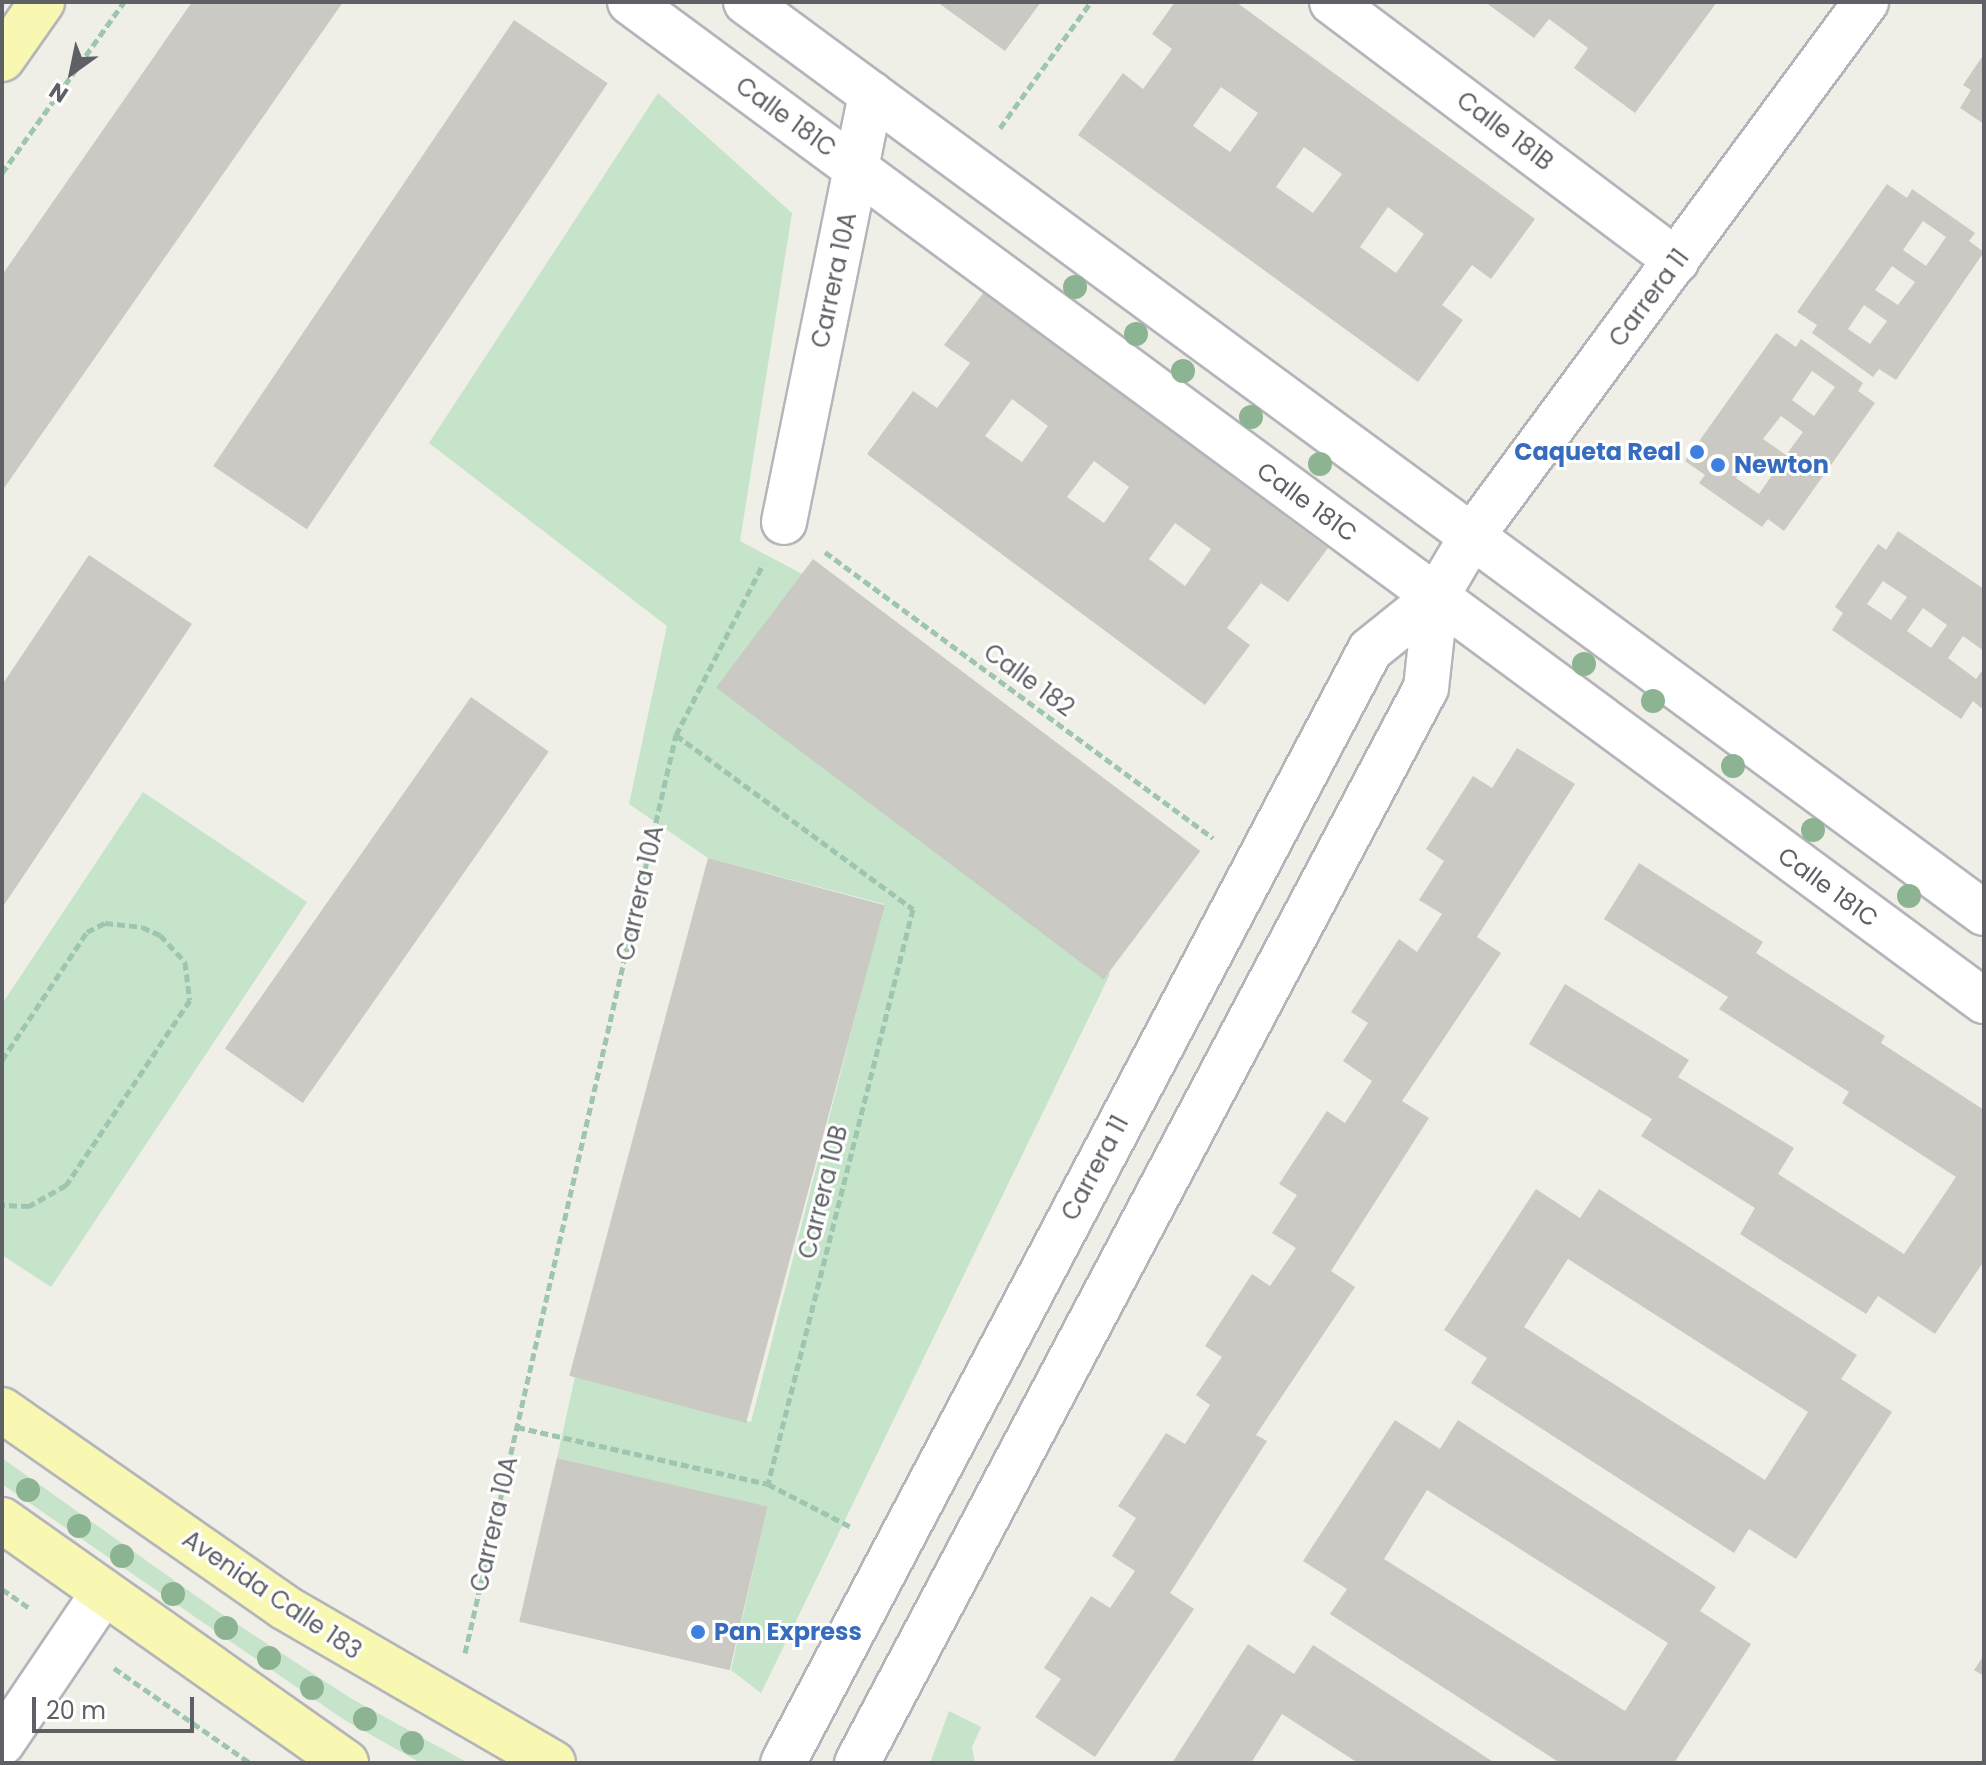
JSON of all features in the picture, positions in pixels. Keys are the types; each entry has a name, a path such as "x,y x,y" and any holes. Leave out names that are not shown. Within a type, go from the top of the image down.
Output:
{"main road":[{"path":"2,59 42,2"},
{"name":"Avenida Calle 183","path":"2,1410 284,1607 452,1709 553,1763"},
{"path":"2,1520 346,1763"}],"street":[{"name":"Calle 181C","path":"630,2 1984,1001"},
{"path":"746,2 1984,913"},
{"name":"Calle 181B","path":"1332,2 1677,261"},
{"name":"Carrera 11","path":"783,1763 1370,650 1436,597 1472,536 1866,2"},
{"name":"Carrera 10A","path":"784,522 871,94"},
{"name":"Carrera 11","path":"857,1763 1426,688 1436,597"},
{"path":"2,1743 104,1592"}],"path":[{"path":"2,173 124,2"},
{"path":"972,168 1091,2"},
{"name":"Carrera 10A","path":"452,1709 676,735 784,522"},
{"name":"Calle 182","path":"784,522 1253,868"},
{"name":"Carrera 10B","path":"676,735 913,909 768,1484"},
{"path":"2,1060 87,932 105,923 142,927 160,935 185,962 190,1000 66,1185 29,1206 2,1205"},
{"path":"517,1427 768,1484 894,1550"},
{"path":"2,1589 250,1763"}],"green space":[{"path":"658,93 792,213 740,541 808,577 769,714 1110,974 761,1693 731,1670 767,1507 557,1458 575,1377 751,1422 884,904 708,858 629,804 667,626 429,443"},
{"path":"143,792 307,902 51,1287 2,1255 2,1004"},
{"path":"2,1458 220,1613 352,1699 468,1763 421,1763 343,1719 2,1484"},
{"path":"949,1711 981,1727 972,1747 975,1763 930,1763"}],"building":[{"path":"192,2 343,2 2,491 2,275"},
{"path":"937,2 1041,2 1005,51"},
{"path":"1175,2 1236,2 1535,219 1491,279 1472,265 1442,305 1463,320 1418,382 1078,135 1123,73 1143,89 1172,49 1152,34","holes":["1221,87 1258,113 1230,152 1193,126","1304,147 1342,174 1313,213 1276,187","1388,207 1424,234 1396,273 1360,247"]},
{"path":"1485,2 1717,2 1635,113 1574,68 1588,48 1549,19 1534,38"},
{"path":"514,20 608,83 307,529 213,466"},
{"path":"1984,54 1984,124 1960,108 1971,90 1963,85"},
{"path":"1887,184 1907,198 1912,189 1975,233 1969,241 1984,252 1896,380 1879,369 1873,377 1812,333 1817,325 1797,312","holes":["1923,221 1946,237 1926,266 1903,250","1892,266 1915,282 1898,305 1875,290","1864,305 1887,321 1870,344 1848,329"]},
{"path":"984,292 1328,548 1288,602 1261,583 1227,628 1250,645 1205,705 867,454 913,391 937,408 970,363 944,345","holes":["1012,399 1048,426 1022,462 985,436","1094,461 1129,487 1104,523 1067,497","1175,523 1211,549 1185,586 1149,559"]},
{"path":"1776,333 1796,347 1801,339 1863,383 1858,391 1875,403 1784,531 1768,519 1762,527 1699,483 1705,475 1685,461","holes":["1812,371 1835,387 1814,416 1792,400","1781,416 1803,432 1786,455 1763,439","1753,455 1775,471 1759,494 1736,478"]},
{"path":"1898,531 1984,589 1984,651 1963,636 1948,658 1976,679 1984,668 1984,704 1981,708 1973,701 1961,719 1832,630 1843,613 1835,607 1878,544 1886,550","holes":["1883,581 1907,597 1891,620 1867,604","1923,608 1947,625 1931,648 1907,631"]},
{"path":"89,555 192,624 2,908 2,685"},
{"path":"813,559 1200,851 1103,979 716,688"},
{"path":"471,697 549,751 303,1103 225,1048"},
{"path":"1517,748 1575,784 1477,937 1501,953 1402,1101 1429,1118 1331,1271 1355,1287 1256,1435 1267,1441 1170,1593 1194,1609 1095,1757 1035,1717 1061,1679 1044,1668 1091,1596 1110,1608 1135,1571 1112,1556 1136,1518 1118,1506 1166,1433 1185,1444 1210,1405 1196,1395 1222,1357 1205,1346 1252,1274 1270,1286 1296,1248 1272,1233 1297,1195 1279,1184 1327,1111 1345,1123 1372,1081 1343,1061 1368,1023 1351,1012 1399,939 1417,952 1442,914 1419,900 1444,861 1426,849 1473,776 1492,788"},
{"path":"708,858 885,905 746,1423 569,1376"},
{"path":"1639,863 1763,942 1756,953 1885,1036 1881,1043 1984,1110 1984,1261 1935,1334 1878,1296 1866,1314 1740,1234 1755,1208 1641,1136 1652,1119 1529,1044 1565,984 1689,1060 1678,1077 1794,1148 1778,1174 1904,1254 1956,1177 1842,1103 1849,1092 1719,1009 1728,997 1604,919"},
{"path":"1536,1189 1580,1218 1599,1189 1857,1355 1841,1379 1892,1412 1796,1559 1749,1529 1734,1553 1471,1383 1487,1358 1444,1330","holes":["1568,1259 1808,1412 1765,1480 1524,1327"]},
{"path":"1395,1420 1440,1449 1458,1420 1716,1587 1700,1611 1751,1644 1674,1763 1560,1763 1330,1614 1347,1589 1303,1561","holes":["1427,1490 1668,1643 1625,1711 1384,1559"]},
{"path":"557,1458 767,1507 730,1670 519,1622"},
{"path":"1248,1644 1294,1674 1313,1645 1495,1763 1358,1763 1282,1714 1251,1763 1172,1763"},
{"path":"1984,1655 1984,1676 1974,1670"}],"place":[{"name":"Caqueta Real","path":"1697,452"},
{"name":"Newton","path":"1718,465"},
{"name":"Pan Express","path":"698,1632"}]}
